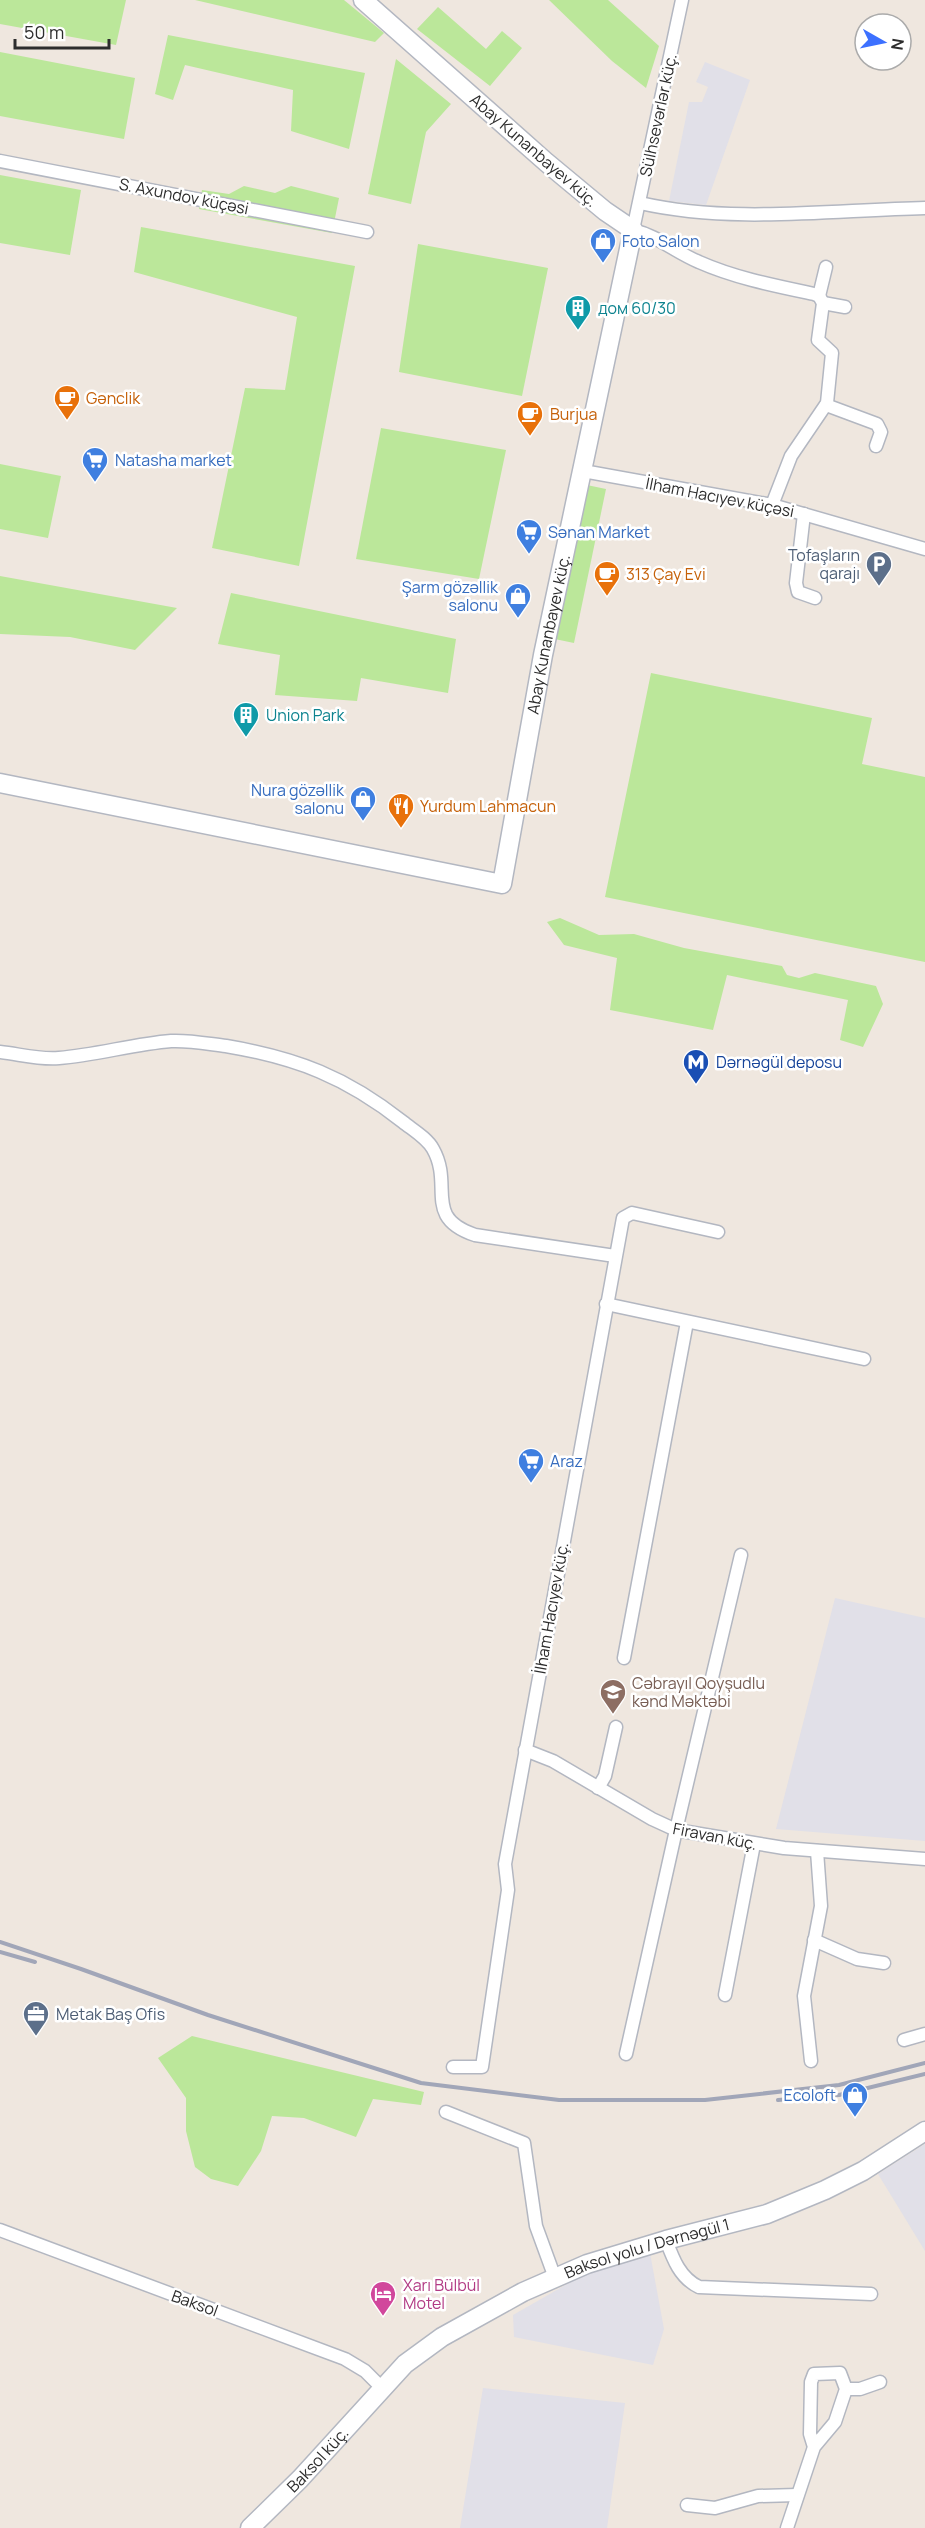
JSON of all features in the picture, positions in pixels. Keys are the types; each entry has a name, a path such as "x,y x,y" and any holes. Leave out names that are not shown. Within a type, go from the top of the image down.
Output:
{"street":[{"name":"Abay Kunanbayev küç.","path":"0,783 502,884 543,655 633,230 605,211 554,169 363,0"},
{"name":"Sülhsevərlər küç.","path":"633,230 682,0"},
{"name":"S. Axundov küçəsi","path":"0,161 367,232"},
{"path":"640,203 679,211 730,213 925,207"},
{"path":"633,230 653,235 698,262 845,307"},
{"path":"772,505 791,456 826,405 832,354 818,340 826,267"},
{"path":"826,405 877,424 881,432 876,446"},
{"name":"İlham Hacıyev küçəsi","path":"583,471 772,505 925,549"},
{"path":"804,514 796,583 798,592 815,598"},
{"path":"0,1052 56,1059 173,1041 269,1053 306,1064 373,1099 432,1148 439,1163 442,1180 441,1198 445,1214 455,1228 475,1234 615,1256"},
{"name":"İlham Hacıyev küç.","path":"453,2067 483,2067 508,1890 505,1864 623,1218 632,1213 718,1232"},
{"path":"606,1304 864,1359"},
{"path":"624,1658 687,1322"},
{"path":"626,2054 741,1555"},
{"path":"598,1788 605,1776 616,1727"},
{"name":"Firavan küç.","path":"525,1750 553,1761 676,1830 754,1844 925,1860"},
{"path":"724,1995 754,1844"},
{"path":"811,2061 804,1996 821,1894 818,1882 817,1851"},
{"path":"814,1940 857,1959 884,1963"},
{"path":"904,2040 925,2034"},
{"path":"446,2112 524,2143 536,2226 555,2278"},
{"name":"Baksol yolu / Dərnəgül 1","path":"382,2388 429,2344 514,2297 555,2278 613,2256 767,2214 863,2171 925,2131"},
{"name":"Baksol","path":"0,2230 345,2359 365,2371 382,2388"},
{"path":"666,2240 675,2264 689,2282 699,2287 871,2294"},
{"path":"791,2527 797,2495 814,2447 835,2422 846,2389 840,2373 834,2371 814,2374 811,2382 810,2434 814,2447"},
{"path":"846,2389 860,2389 880,2382"},
{"name":"Baksol küç.","path":"250,2528 300,2479 382,2388"},
{"path":"687,2505 715,2508 758,2496 797,2495"}],"shaded area":[{"path":"705,62 750,80 706,205 669,201 689,102 702,102 708,87 696,82"},
{"path":"835,1598 925,1618 925,1841 776,1829"},
{"path":"925,2144 925,2251 878,2174"},
{"path":"650,2253 664,2329 653,2365 514,2337 513,2315 583,2275"},
{"path":"483,2388 625,2403 607,2528 460,2528"}],"green space":[{"path":"0,0 126,0 116,45 0,24"},
{"path":"195,0 344,0 384,33 375,42"},
{"path":"549,0 608,0 659,46 646,88 612,61"},
{"path":"438,7 486,49 502,31 522,48 490,86 417,29"},
{"path":"168,35 365,73 349,149 291,131 293,90 185,65 173,100 155,94"},
{"path":"0,52 135,78 124,139 0,116"},
{"path":"396,59 451,104 426,132 411,204 368,194"},
{"path":"0,175 81,190 70,255 0,243"},
{"path":"244,186 275,193 291,186 339,198 332,233 199,209 202,190 229,194"},
{"path":"141,227 355,266 299,566 212,548 245,388 285,390 297,317 134,272"},
{"path":"418,244 548,268 522,396 399,372"},
{"path":"381,428 506,450 479,579 356,559"},
{"path":"0,464 61,476 48,538 0,529"},
{"path":"582,484 606,489 574,643 550,638"},
{"path":"0,576 177,608 135,650 70,637 0,634"},
{"path":"231,593 456,639 448,693 361,678 357,701 275,695 280,655 218,644"},
{"path":"651,673 872,718 862,764 925,777 925,962 605,897"},
{"path":"560,918 599,935 634,934 684,948 782,966 787,975 799,978 815,973 876,986 883,1004 863,1047 840,1040 848,1000 727,975 713,1030 610,1010 617,958 564,945 547,922"},
{"path":"192,2036 424,2092 421,2105 373,2099 356,2137 304,2118 272,2116 261,2151 238,2186 211,2179 195,2167 186,2131 186,2098 158,2058"}],"railway":[{"path":"0,1942 208,2015 421,2083 559,2100 705,2100 839,2085 925,2063"},
{"path":"0,1952 35,1962"},
{"path":"778,2100 839,2095 925,2074"}],"place":[{"name":"Foto Salon","path":"603,264"},
{"name":"дом 60/30","path":"578,331"},
{"name":"Gənclik","path":"67,421"},
{"name":"Burjua","path":"530,437"},
{"name":"Natasha market","path":"95,483"},
{"name":"Sənan Market","path":"529,555"},
{"name":"Tofaşların qarajı","path":"879,587"},
{"name":"313 Çay Evi","path":"607,597"},
{"name":"Şarm gözəllik salonu","path":"518,619"},
{"name":"Union Park","path":"246,738"},
{"name":"Nura gözəllik salonu","path":"363,822"},
{"name":"Yurdum Lahmacun","path":"401,829"},
{"name":"Dərnəgül deposu","path":"696,1085"},
{"name":"Araz","path":"531,1484"},
{"name":"Cəbrayıl Qoyşudlu kənd Məktəbi","path":"613,1715"},
{"name":"Metak Baş Ofis","path":"36,2037"},
{"name":"Ecoloft","path":"855,2118"},
{"name":"Xarı Bülbül Motel","path":"383,2317"}]}
